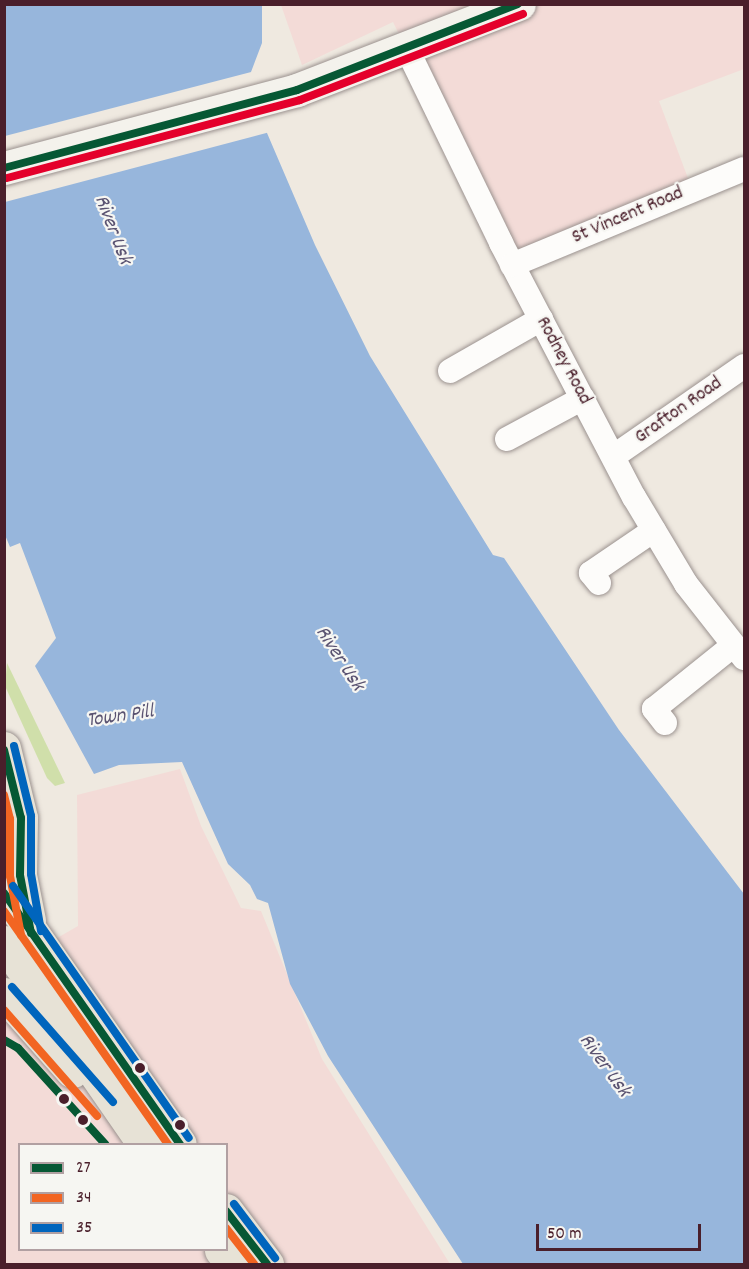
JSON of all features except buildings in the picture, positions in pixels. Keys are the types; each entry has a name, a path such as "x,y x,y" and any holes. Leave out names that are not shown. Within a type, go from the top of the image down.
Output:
{"main road":[{"path":"4,168 297,90 519,4"},
{"path":"4,748 21,818 18,938"},
{"path":"4,891 18,938 143,1143"},
{"path":"18,938 45,946 179,1143"},
{"path":"4,994 136,1143"},
{"path":"228,1213 267,1264"},
{"path":"221,1251 232,1264"}],"street":[{"name":"Rodney Road","path":"407,49 512,266 654,530 687,584 739,652"},
{"name":"St Vincent Road","path":"512,266 744,169"},
{"path":"450,370 541,319"},
{"name":"Grafton Road","path":"614,456 744,366"},
{"path":"507,439 583,398"},
{"path":"599,583 591,573 654,530"},
{"path":"665,723 654,709 739,652"}],"shaded area":[{"path":"281,5 744,5 744,69 659,101 692,189 512,265 393,22 302,65"},
{"path":"180,769 201,826 241,908 261,911 322,1059 450,1264 5,1264 5,968 78,926 77,795"}],"green space":[{"path":"7,663 65,783 55,786 47,778 5,686"}],"water":[{"path":"4,5 262,5 262,43 251,72 267,133 315,245 370,356 493,555 504,558 619,730 744,894 744,1264 463,1264 328,1056 290,984 268,903 257,899 250,885 228,864 182,762 119,765 94,774 35,666 56,638 20,543 10,547 5,535"}],"pier":[{"path":"255,71 270,132 5,202 5,136"}],"transit line":[{"name":"27","path":"4,168 297,90 518,4"},
{"path":"7,178 300,100 523,14"},
{"name":"35","path":"14,746 31,816 31,874 41,931"},
{"name":"27","path":"4,750 21,818 20,875 31,933"},
{"name":"34","path":"4,795 10,819 10,876 21,935"},
{"name":"35","path":"13,886 189,1138"},
{"name":"27","path":"4,893 179,1143"},
{"name":"34","path":"4,911 167,1143"},
{"name":"35","path":"12,987 113,1102"},
{"name":"34","path":"4,1010 97,1116"},
{"name":"27","path":"4,1040 18,1048 104,1143"},
{"name":"35","path":"234,1204 275,1258"},
{"name":"27","path":"228,1214 267,1264"},
{"name":"34","path":"228,1231 254,1264"}],"water label":[{"name":"River Usk","path":"112,230"},
{"name":"River Usk","path":"339,659"},
{"name":"Town Pill","path":"120,717"},
{"name":"River Usk","path":"604,1066"}]}
